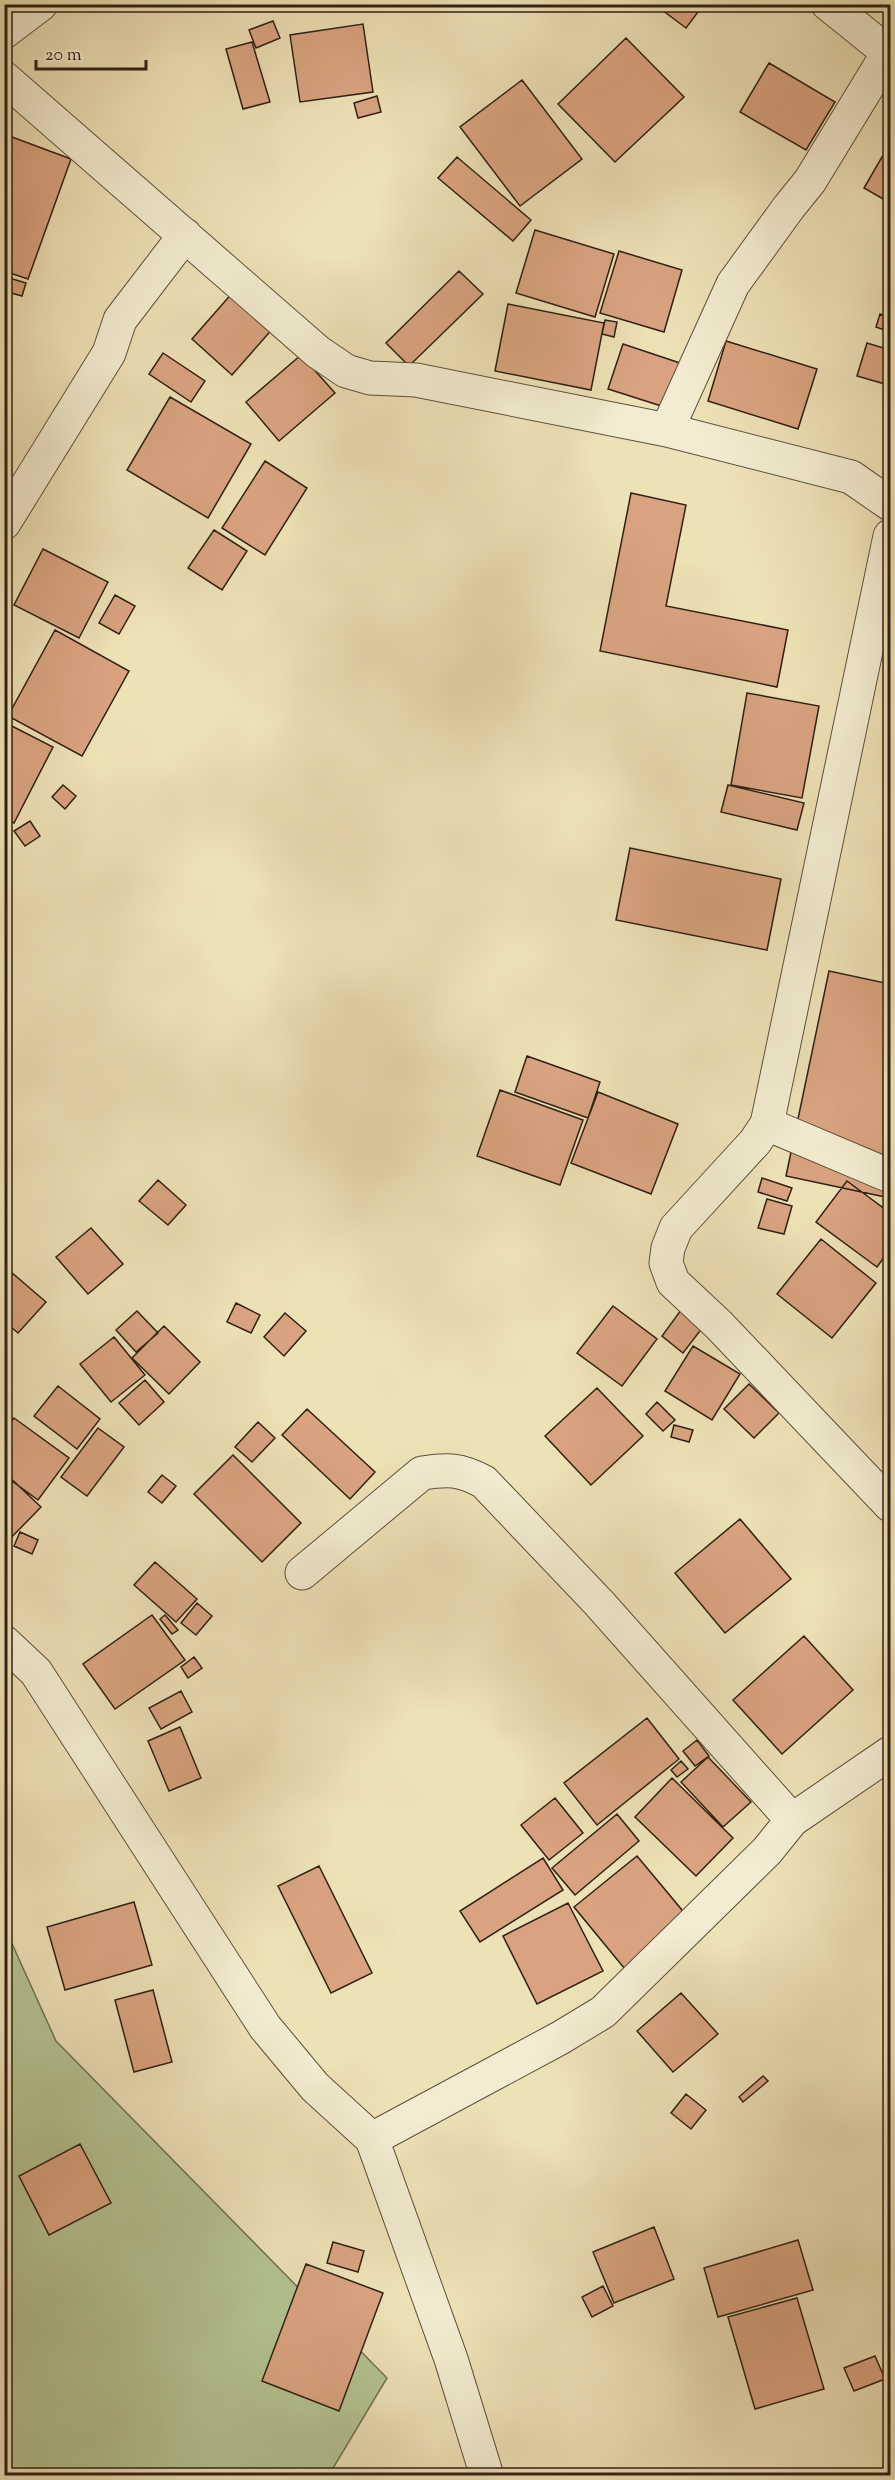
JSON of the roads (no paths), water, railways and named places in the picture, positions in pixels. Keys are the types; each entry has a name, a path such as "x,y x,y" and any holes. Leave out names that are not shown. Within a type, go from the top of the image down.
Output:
{"street":[{"path":"4,32 41,4"},
{"path":"667,430 733,284 810,181 889,53 828,4"},
{"path":"4,78 318,352 346,370 370,378 416,380 667,430 851,477 891,504"},
{"path":"4,523 109,354 120,320 185,236"},
{"path":"891,536 767,1124 756,1142 676,1228 668,1248 666,1263 673,1282 719,1325 891,1505"},
{"path":"767,1124 891,1176"},
{"path":"302,1573 422,1473 444,1469 464,1472 484,1482 599,1603 792,1820"},
{"path":"4,1642 36,1672 265,2027 315,2087 372,2139 451,2359 487,2475"},
{"path":"372,2139 560,2038 603,2012 766,1851 792,1820 888,1760"}]}
